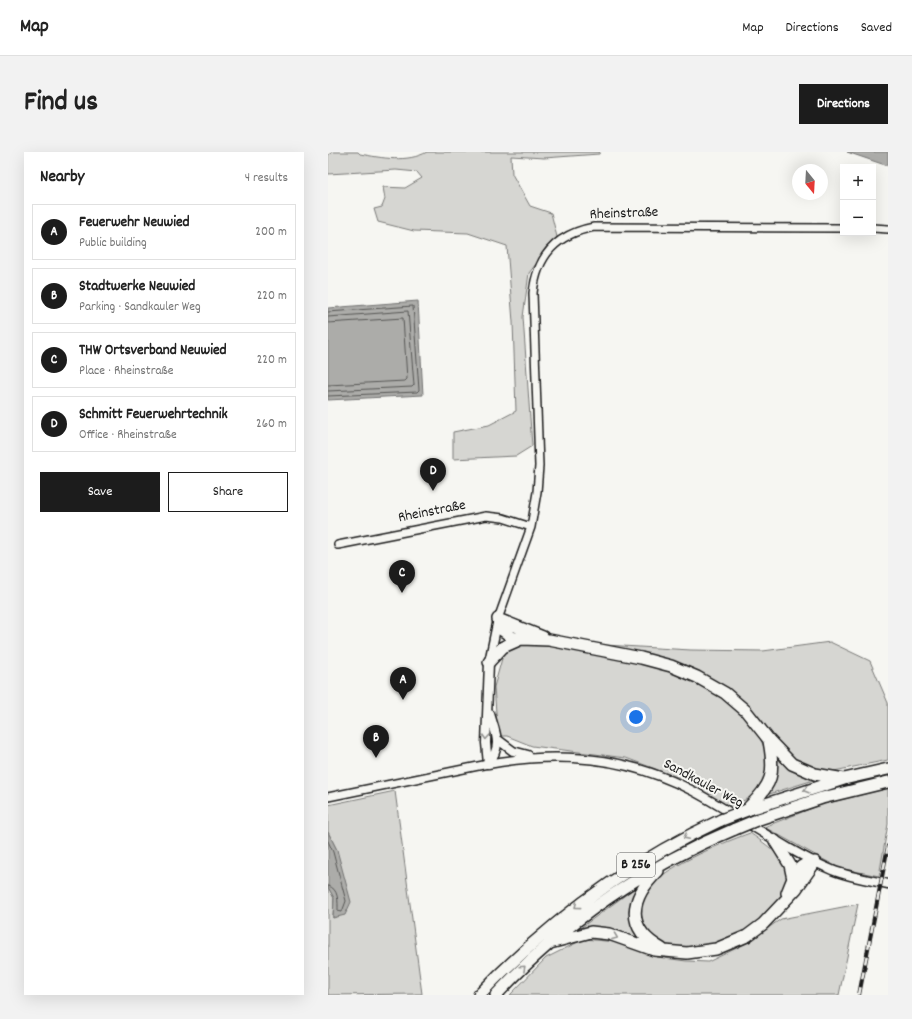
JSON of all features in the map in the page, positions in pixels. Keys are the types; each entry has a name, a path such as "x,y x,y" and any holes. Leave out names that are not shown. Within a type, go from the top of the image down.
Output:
{"highway":[{"path":"498,620 505,633 521,639 549,640 659,662 697,676 725,693 741,706 786,759 799,768 815,774 844,779"},
{"path":"498,620 549,640"},
{"path":"489,662 503,647 521,639"},
{"path":"747,810 764,792 771,777 773,761 769,740"},
{"name":"B 256","path":"479,995 509,963 556,921 594,893 666,848 721,820 747,810 844,779 888,769"},
{"name":"B 256","path":"496,995 550,943 619,890 669,860 759,819 804,803 888,782"},
{"path":"775,841 790,865 793,879"},
{"path":"666,951 646,937 637,923 635,909 639,893 643,886 669,860"},
{"path":"785,900 798,869 804,864 815,862"},
{"path":"550,943 585,933 599,932 609,934 645,948 696,953 716,949 737,941 763,924 796,889 815,862"}],"street":[{"name":"Rheinstraße","path":"488,764 486,743 489,662 498,620 531,527 537,492 539,466 533,293 538,269 550,249 569,234 594,227 840,228"},
{"path":"876,228 888,228"},
{"name":"Rheinstraße","path":"338,545 486,516 503,518 531,527"},
{"name":"Rheinstraße","path":"488,710 497,739"},
{"path":"488,764 495,755 497,739 513,751 536,757"},
{"name":"Sandkauler Weg","path":"328,796 488,764 536,757 564,756 592,759 633,766 654,773 693,791 775,841 815,862 842,873 888,884"}],"shaded area":[{"path":"333,152 358,152 360,154 377,157 403,159 411,158 427,152 600,152 599,154 544,158 511,156 512,174 530,206 551,213 557,237 529,273 523,317 532,446 516,456 453,459 453,432 489,425 516,411 513,322 507,246 468,233 414,231 378,222 374,209 382,207 385,199 383,187 405,188 422,178 417,172 396,170 328,174 328,155"},
{"path":"830,642 870,661 888,703 888,760 834,771 810,769 788,756 735,696 714,680 693,670 605,645 691,650 763,651"},
{"path":"515,644 548,644 593,652 672,671 704,685 728,701 748,721 757,733 763,745 768,763 767,774 763,785 756,794 729,806 677,777 626,758 532,746 507,736 501,736 497,725 494,687 503,655"},
{"path":"774,753 820,778 766,795"},
{"path":"888,788 888,824 879,876 839,868 764,827 820,805"},
{"path":"395,791 422,994 328,995 328,887 334,898 333,918 337,850 328,832 328,805"},
{"path":"750,833 777,854 787,870 788,880 786,890 767,913 749,928 732,937 718,943 703,946 687,948 673,946 659,942 649,933 642,920 640,907 643,894 651,885 662,875 676,866 708,850"},
{"path":"639,885 633,900 650,945 575,932"},
{"path":"858,904 839,995 510,995 546,958 584,939 616,942 657,957 708,962 745,944 781,919"}],"water":[{"path":"847,152 888,152 888,166"},
{"path":"418,301 423,395 328,400 328,308"},
{"path":"328,832 337,850 351,902 345,915 333,918 334,898 328,887"}],"railway":[{"path":"859,995 888,846"}],"place":[{"name":"Schmitt Feuerwehrtechnik","path":"433,491"},
{"name":"THW Ortsverband Neuwied","path":"402,593"},
{"name":"Feuerwehr Neuwied","path":"403,700"},
{"name":"Stadtwerke Neuwied","path":"376,758"}]}
